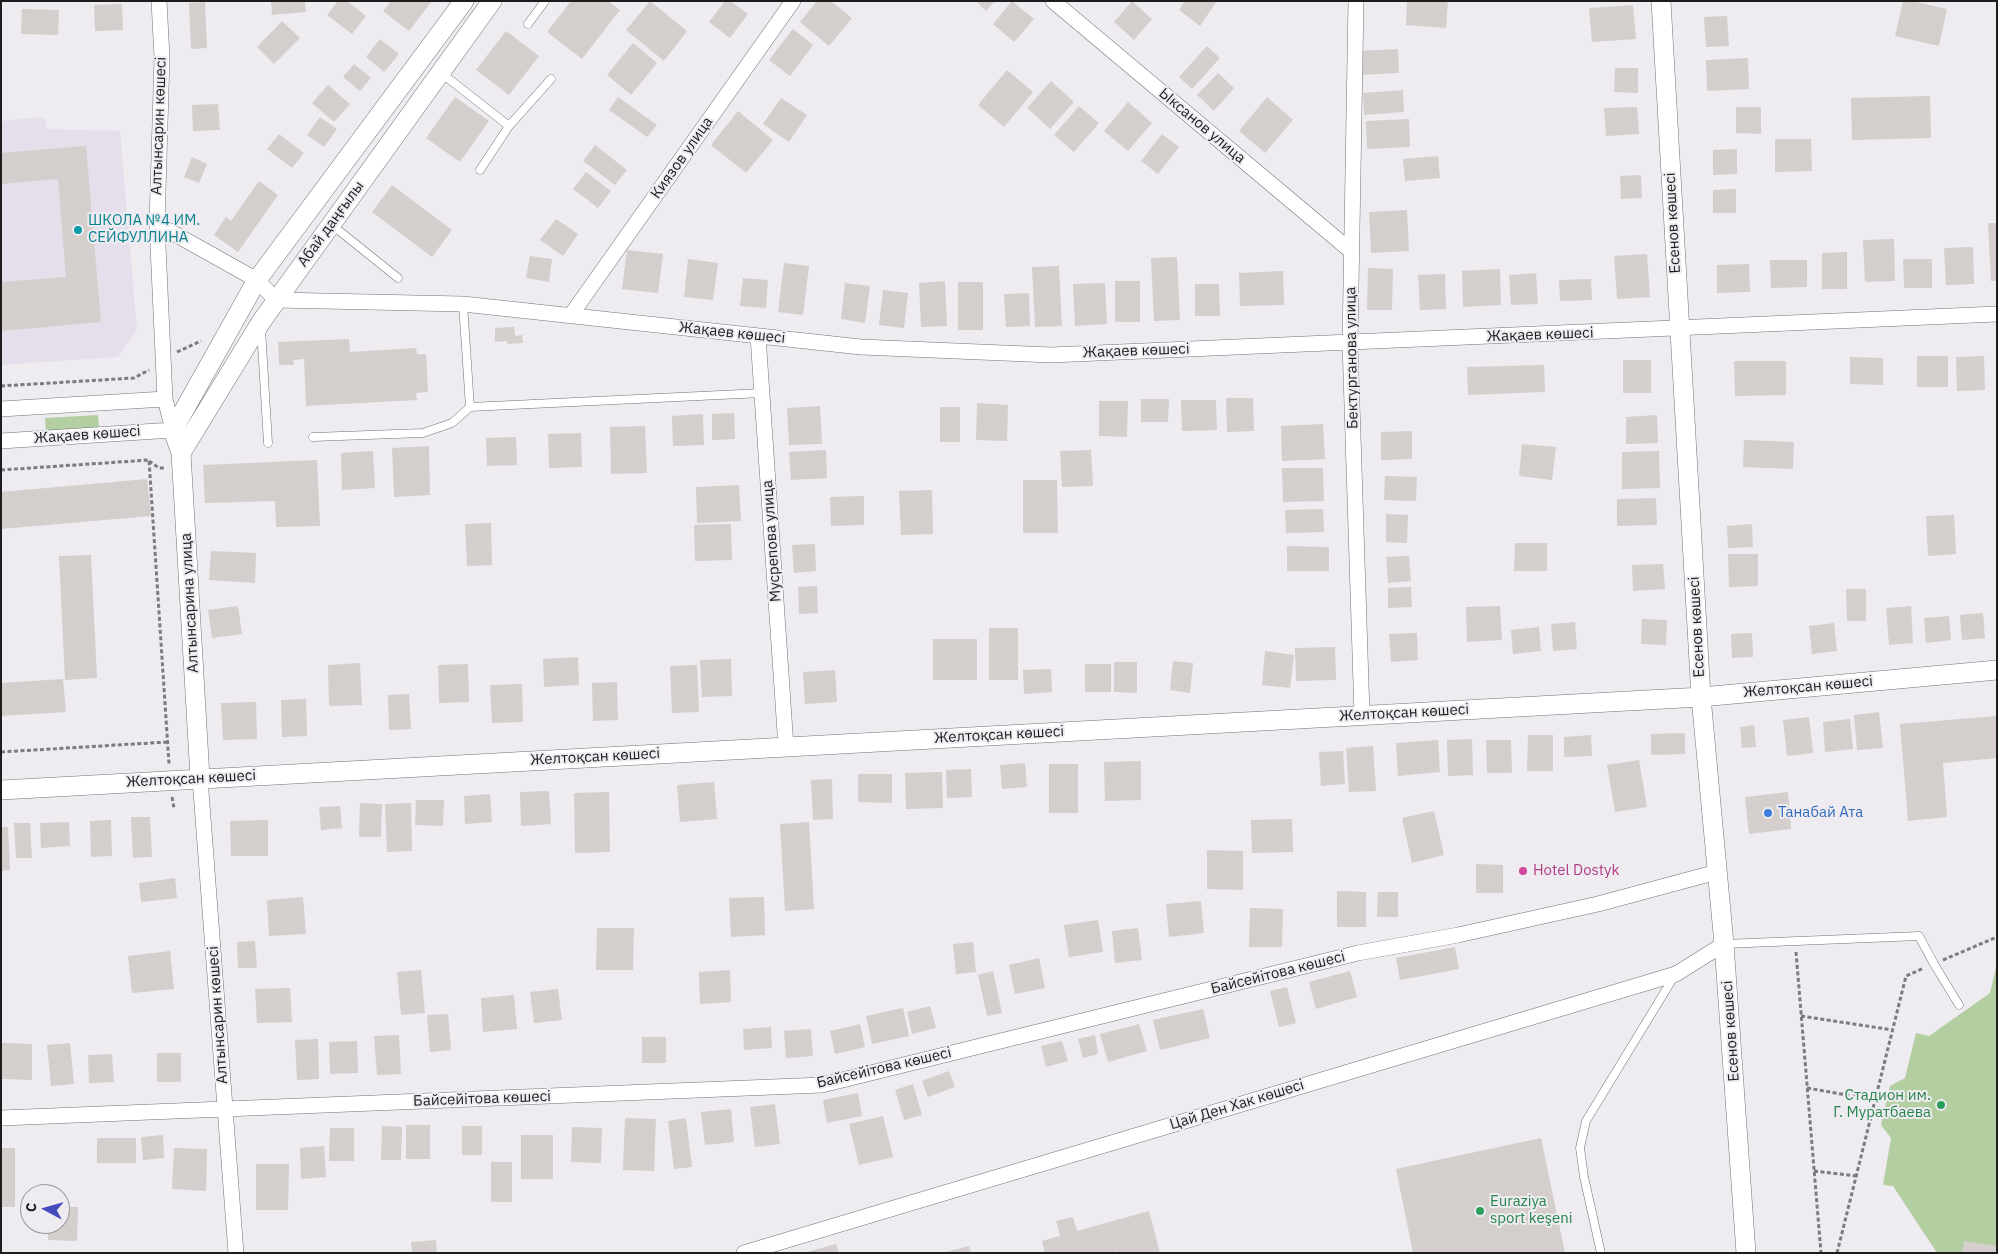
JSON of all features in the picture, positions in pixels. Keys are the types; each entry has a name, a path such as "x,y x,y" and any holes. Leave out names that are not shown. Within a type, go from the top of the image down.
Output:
{"street":[{"name":"Алтынсарин көшесі","path":"159,1 162,57 157,224 165,399 173,430"},
{"name":"Абай даңғылы","path":"173,430 257,280 464,1"},
{"name":"Абай даңғылы","path":"182,453 276,300 492,1"},
{"name":"Киязов улица","path":"571,315 793,1"},
{"name":"Ыксанов улица","path":"1053,1 1351,251"},
{"name":"Бектурганова улица","path":"1356,1 1350,343 1362,715"},
{"name":"Есенов көшесі","path":"1661,1 1701,697 1724,944 1746,1253"},
{"path":"157,224 257,280 276,300"},
{"name":"Жақаев көшесі","path":"276,300 463,304 861,347 1051,355 1997,314"},
{"name":"Мусрепова улица","path":"758,336 786,746"},
{"name":"Жақаев көшесі","path":"1,409 165,399"},
{"name":"Жақаев көшесі","path":"1,441 173,430"},
{"name":"Алтынсарина улица","path":"173,430 182,453 200,778"},
{"name":"Желтоқсан көшесі","path":"1,790 1701,697 1997,670"},
{"name":"Алтынсарин көшесі","path":"200,778 236,1253"},
{"name":"Байсейітова көшесі","path":"1,1118 822,1085 1358,954 1458,935 1598,904 1717,872"},
{"name":"Цай Ден Хак көшесі","path":"744,1253 1676,974 1724,944"}],"lane":[{"path":"528,24 545,1"},
{"path":"440,72 509,126"},
{"path":"480,170 509,126 552,79"},
{"path":"330,224 398,278"},
{"path":"463,304 470,407"},
{"path":"261,322 268,444"},
{"path":"313,437 423,433 452,423 470,407 762,393"},
{"path":"1724,944 1920,936 1934,964 1959,1005"},
{"path":"1601,1253 1584,1177 1580,1148 1586,1121 1676,974"}],"path":[{"path":"1,386 134,378 176,353 205,340 224,339"},
{"path":"1,470 149,460 167,742 174,808"},
{"path":"1,752 167,742"},
{"path":"1836,1253 1906,976 1997,937"},
{"path":"1795,941 1821,1253"},
{"path":"1801,1016 1893,1030"},
{"path":"1807,1088 1875,1100"},
{"path":"1814,1171 1856,1176"}],"shaded area":[{"path":"44,117 47,129 120,131 137,330 118,357 1,365 1,121"}],"green space":[{"path":"98,415 99,428 46,431 45,418"},
{"name":"Стадион им. Г. Муратбаева","path":"1997,963 1997,1253 1937,1253 1893,1186 1883,1185 1891,1138 1881,1125 1890,1086 1905,1078 1916,1033 1929,1036 1990,993"}],"building":[{"path":"271,1 305,1 306,12 272,15"},
{"path":"338,1 347,1 366,16 352,34 327,15"},
{"path":"391,1 432,1 409,31 383,11"},
{"path":"571,1 608,1 620,10 582,59 547,32"},
{"path":"650,1 687,31 664,61 626,30"},
{"path":"725,1 730,1 748,14 730,38 709,22"},
{"path":"817,1 831,1 852,18 829,46 800,22"},
{"path":"976,1 995,1 986,11"},
{"path":"1012,1 1034,19 1014,42 993,24"},
{"path":"1132,1 1152,19 1134,40 1114,22"},
{"path":"1185,1 1217,1 1200,26 1179,10"},
{"path":"1407,1 1448,1 1446,28 1406,25"},
{"path":"1903,1 1912,1 1947,9 1939,46 1895,36"},
{"path":"205,2 207,48 191,49 189,3"},
{"path":"122,4 123,30 95,31 94,5"},
{"path":"1633,5 1636,39 1592,42 1589,8"},
{"path":"22,9 59,10 58,35 21,34"},
{"path":"1727,16 1729,46 1706,47 1704,17"},
{"path":"282,21 300,38 274,64 257,47"},
{"path":"793,29 813,45 790,76 769,60"},
{"path":"506,31 539,56 509,95 476,70"},
{"path":"380,39 399,54 384,72 366,57"},
{"path":"633,43 657,63 631,95 607,75"},
{"path":"1207,46 1220,58 1192,89 1179,77"},
{"path":"1398,49 1399,73 1360,75 1359,51"},
{"path":"1748,58 1749,89 1707,91 1706,60"},
{"path":"354,64 371,78 360,91 343,77"},
{"path":"1615,68 1638,68 1638,93 1614,92"},
{"path":"1007,70 1033,92 1004,127 978,105"},
{"path":"1218,73 1234,88 1214,111 1197,95"},
{"path":"1051,81 1074,102 1050,129 1027,108"},
{"path":"328,85 350,104 334,122 312,103"},
{"path":"1403,90 1404,112 1364,115 1363,93"},
{"path":"1930,96 1931,138 1852,140 1851,98"},
{"path":"455,97 489,121 460,162 426,138"},
{"path":"618,97 657,125 647,137 609,110"},
{"path":"1267,97 1293,120 1265,153 1239,131"},
{"path":"781,98 807,115 789,142 763,124"},
{"path":"1128,102 1152,123 1128,151 1104,131"},
{"path":"218,104 220,130 193,131 192,105"},
{"path":"1079,106 1099,123 1074,152 1054,135"},
{"path":"1637,107 1639,134 1606,136 1604,108"},
{"path":"1736,107 1761,107 1761,134 1736,133"},
{"path":"738,111 773,140 746,173 711,145"},
{"path":"320,117 337,129 324,147 307,135"},
{"path":"1409,119 1410,147 1367,149 1366,121"},
{"path":"279,134 304,153 292,168 267,149"},
{"path":"1162,134 1179,147 1158,174 1141,161"},
{"path":"1775,139 1811,139 1812,171 1775,172"},
{"path":"595,145 627,170 615,185 583,161"},
{"name":"ШКОЛА №4 ИМ. СЕЙФУЛЛИНА","path":"86,146 101,322 1,331 1,282 66,277 58,179 1,184 1,153"},
{"path":"1737,149 1737,174 1713,175 1713,150"},
{"path":"1438,156 1440,178 1405,181 1403,159"},
{"path":"192,157 207,164 199,183 184,177"},
{"path":"586,172 611,191 598,208 573,189"},
{"path":"1641,175 1642,198 1621,199 1620,176"},
{"path":"259,181 278,195 238,252 214,235 226,217 231,221"},
{"path":"392,185 452,230 432,257 372,212"},
{"path":"1736,189 1736,213 1713,213 1713,190"},
{"path":"1407,210 1409,251 1371,253 1369,212"},
{"path":"556,219 578,234 563,256 540,240"},
{"path":"1988,223 1997,223 1997,281 1991,281"},
{"path":"1894,239 1895,281 1865,282 1863,240"},
{"path":"1973,247 1974,284 1946,285 1944,248"},
{"path":"627,250 663,254 658,293 622,289"},
{"path":"1847,252 1847,289 1822,289 1822,253"},
{"path":"1647,254 1650,297 1617,299 1614,256"},
{"path":"530,256 552,259 549,282 526,278"},
{"path":"1177,257 1180,320 1154,321 1151,258"},
{"path":"688,259 718,263 713,300 684,297"},
{"path":"1903,259 1932,259 1932,288 1904,288"},
{"path":"1770,260 1807,260 1807,287 1771,288"},
{"path":"784,263 809,266 803,315 778,312"},
{"path":"1749,264 1750,292 1717,293 1717,265"},
{"path":"1059,266 1062,326 1035,327 1032,267"},
{"path":"1368,268 1393,269 1392,310 1367,310"},
{"path":"1500,269 1501,305 1463,307 1462,271"},
{"path":"1283,271 1284,305 1240,306 1239,273"},
{"path":"1536,273 1538,304 1511,305 1509,275"},
{"path":"1445,274 1446,309 1420,310 1418,275"},
{"path":"743,278 768,280 766,308 740,306"},
{"path":"1591,279 1592,300 1560,301 1559,280"},
{"path":"945,281 947,326 921,327 919,283"},
{"path":"1115,281 1140,281 1140,322 1115,322"},
{"path":"958,282 983,282 983,330 958,330"},
{"path":"845,283 870,286 865,323 841,319"},
{"path":"1105,283 1107,324 1075,326 1073,284"},
{"path":"1195,284 1219,284 1220,316 1195,316"},
{"path":"883,290 908,293 904,328 879,325"},
{"path":"1029,293 1030,326 1006,327 1004,294"},
{"path":"514,327 515,336 522,335 523,343 507,344 507,341 495,342 495,328"},
{"path":"349,339 350,352 416,348 417,354 426,354 428,392 416,393 417,400 306,406 304,359 293,360 294,365 279,365 278,342"},
{"path":"1917,356 1948,356 1948,387 1917,387"},
{"path":"1984,356 1985,390 1957,391 1956,357"},
{"path":"1850,357 1883,358 1883,385 1850,384"},
{"path":"1623,360 1651,360 1651,393 1623,393"},
{"path":"1734,361 1786,361 1786,395 1735,396"},
{"path":"1544,365 1545,392 1468,395 1467,367"},
{"path":"1226,398 1253,398 1254,431 1227,432"},
{"path":"1141,399 1169,399 1168,422 1141,422"},
{"path":"1181,400 1216,400 1217,430 1182,431"},
{"path":"1099,401 1128,401 1127,437 1099,436"},
{"path":"977,403 1008,405 1007,441 976,440"},
{"path":"820,406 822,444 789,445 787,408"},
{"path":"940,407 960,407 960,442 940,442"},
{"path":"734,413 735,439 712,440 712,414"},
{"path":"703,414 704,445 673,446 672,416"},
{"path":"1657,415 1658,443 1626,444 1626,417"},
{"path":"1323,424 1325,459 1282,461 1281,426"},
{"path":"645,426 647,473 611,474 610,427"},
{"path":"1412,431 1412,459 1381,460 1381,432"},
{"path":"581,433 582,467 549,468 548,434"},
{"path":"516,437 517,465 487,466 486,438"},
{"path":"1744,440 1794,442 1793,469 1743,467"},
{"path":"1522,444 1556,447 1552,480 1519,476"},
{"path":"429,446 430,495 394,497 392,448"},
{"path":"826,450 827,478 791,480 789,452"},
{"path":"1091,450 1093,486 1062,487 1060,451"},
{"path":"373,451 375,488 342,490 341,453"},
{"path":"1659,451 1660,488 1622,489 1622,452"},
{"path":"317,460 320,526 276,527 275,501 205,503 203,465"},
{"path":"1282,468 1323,468 1324,501 1283,502"},
{"path":"1385,476 1417,477 1416,501 1384,500"},
{"path":"147,479 151,516 1,529 1,492"},
{"path":"1023,480 1057,480 1058,533 1023,533"},
{"path":"739,485 741,521 697,523 696,487"},
{"path":"932,490 933,534 901,535 899,491"},
{"path":"864,496 864,525 831,526 830,497"},
{"path":"1656,498 1657,525 1617,526 1617,499"},
{"path":"1323,509 1324,532 1286,533 1285,510"},
{"path":"1386,514 1408,515 1407,543 1386,542"},
{"path":"1954,515 1956,554 1928,556 1926,516"},
{"path":"491,523 492,565 467,566 465,524"},
{"path":"731,524 732,560 695,561 694,525"},
{"path":"1752,524 1753,547 1728,548 1727,526"},
{"path":"1515,543 1547,543 1547,571 1514,571"},
{"path":"815,544 816,571 794,573 792,545"},
{"path":"1287,546 1329,547 1329,571 1287,571"},
{"path":"211,551 256,553 255,583 209,580"},
{"path":"1728,554 1758,554 1758,586 1729,587"},
{"path":"91,555 97,678 65,680 59,556"},
{"path":"1409,556 1411,581 1388,583 1386,557"},
{"path":"1663,564 1665,589 1633,591 1632,565"},
{"path":"817,586 818,613 799,614 798,587"},
{"path":"1411,587 1412,607 1388,608 1388,588"},
{"path":"1846,589 1866,589 1866,621 1847,621"},
{"path":"238,606 242,634 212,638 208,610"},
{"path":"1500,606 1502,640 1467,642 1466,607"},
{"path":"1911,606 1913,643 1889,645 1886,608"},
{"path":"1983,613 1985,638 1962,640 1960,615"},
{"path":"1949,616 1951,640 1926,643 1924,618"},
{"path":"1642,619 1667,620 1666,645 1641,644"},
{"path":"1575,622 1577,649 1553,651 1551,624"},
{"path":"1834,623 1837,651 1812,654 1809,626"},
{"path":"1539,627 1541,651 1513,654 1511,630"},
{"path":"989,628 1018,628 1018,680 989,680"},
{"path":"1417,633 1418,660 1391,662 1389,634"},
{"path":"1752,633 1753,657 1732,658 1731,634"},
{"path":"933,639 977,639 977,680 933,680"},
{"path":"1335,647 1336,680 1296,681 1295,648"},
{"path":"1265,651 1294,655 1290,688 1262,685"},
{"path":"578,657 579,685 544,687 543,659"},
{"path":"731,659 732,696 702,697 700,660"},
{"path":"1173,661 1193,663 1190,693 1170,690"},
{"path":"1114,662 1137,662 1137,693 1114,692"},
{"path":"360,663 362,705 329,706 328,665"},
{"path":"468,664 469,702 439,703 438,665"},
{"path":"1085,664 1111,664 1111,692 1085,692"},
{"path":"697,665 699,712 672,713 670,666"},
{"path":"1051,669 1052,692 1024,694 1023,670"},
{"path":"835,670 837,702 805,704 803,672"},
{"path":"63,679 66,712 1,716 1,683"},
{"path":"617,682 618,720 593,721 592,683"},
{"path":"522,684 523,722 492,723 490,685"},
{"path":"409,694 411,729 389,730 388,695"},
{"path":"306,699 307,736 282,737 281,700"},
{"path":"256,702 257,739 223,740 221,703"},
{"path":"1879,712 1883,748 1857,750 1854,715"},
{"path":"1997,716 1997,758 1943,763 1947,817 1908,821 1900,724"},
{"path":"1809,717 1813,753 1787,756 1783,720"},
{"path":"1850,719 1853,749 1825,752 1823,722"},
{"path":"1754,725 1756,747 1742,748 1740,727"},
{"path":"1685,733 1685,754 1651,755 1651,734"},
{"path":"1528,735 1553,735 1553,771 1527,771"},
{"path":"1591,735 1592,756 1564,757 1564,737"},
{"path":"1472,739 1473,775 1448,776 1447,740"},
{"path":"1438,740 1440,772 1398,776 1396,743"},
{"path":"1486,740 1511,740 1512,773 1487,773"},
{"path":"1373,746 1376,791 1349,792 1346,748"},
{"path":"1343,751 1345,784 1321,786 1319,752"},
{"path":"1639,760 1647,807 1615,812 1607,765"},
{"path":"1141,761 1141,800 1105,801 1104,762"},
{"path":"1025,763 1027,787 1002,789 1000,765"},
{"path":"1049,764 1078,764 1078,813 1049,813"},
{"path":"971,769 972,797 947,798 946,770"},
{"path":"942,772 943,808 906,809 905,773"},
{"path":"858,774 892,774 892,803 858,802"},
{"path":"832,779 833,819 813,820 811,780"},
{"path":"714,782 717,819 680,822 677,785"},
{"path":"549,791 551,824 521,826 520,792"},
{"path":"609,792 610,852 575,853 574,793"},
{"name":"Танабай Ата","path":"1788,792 1791,829 1749,834 1745,797"},
{"path":"490,794 492,822 465,824 464,796"},
{"path":"416,800 444,800 443,826 415,825"},
{"path":"360,803 382,804 381,837 359,837"},
{"path":"411,803 412,851 387,852 385,804"},
{"path":"340,806 342,828 321,830 319,807"},
{"path":"1434,811 1444,855 1412,863 1402,818"},
{"path":"131,817 150,817 152,857 133,858"},
{"path":"1292,819 1293,852 1252,853 1251,820"},
{"path":"111,820 112,856 91,857 90,821"},
{"path":"268,820 268,856 231,856 230,821"},
{"path":"69,822 70,846 41,848 40,823"},
{"path":"809,822 814,909 785,911 780,824"},
{"path":"14,823 30,823 32,858 16,858"},
{"path":"1,827 8,827 10,870 1,871"},
{"path":"1207,850 1243,851 1243,890 1207,889"},
{"path":"1476,864 1503,865 1503,893 1476,893"},
{"path":"175,878 177,898 141,902 139,883"},
{"path":"1337,891 1366,892 1366,927 1337,927"},
{"path":"1378,892 1398,892 1398,917 1377,917"},
{"path":"303,897 306,934 269,936 267,900"},
{"path":"764,897 765,935 731,937 729,898"},
{"path":"1201,901 1204,933 1169,937 1166,904"},
{"path":"1250,908 1283,909 1282,947 1249,947"},
{"path":"1098,920 1103,952 1069,957 1064,925"},
{"path":"597,928 634,928 633,970 596,970"},
{"path":"1138,928 1142,960 1115,963 1112,931"},
{"path":"255,941 257,968 238,968 237,942"},
{"path":"973,942 976,972 956,974 953,944"},
{"path":"1455,947 1459,969 1400,980 1396,958"},
{"path":"170,951 174,989 132,993 128,956"},
{"path":"1039,958 1045,988 1015,994 1009,965"},
{"path":"421,970 425,1013 401,1015 397,972"},
{"path":"730,970 731,1002 700,1004 699,972"},
{"path":"993,971 1002,1013 987,1016 978,975"},
{"path":"1350,971 1357,997 1316,1009 1309,982"},
{"path":"1287,987 1296,1023 1279,1027 1270,991"},
{"path":"290,988 292,1022 257,1023 255,989"},
{"path":"558,989 562,1020 534,1023 530,992"},
{"path":"514,995 517,1029 483,1032 481,998"},
{"path":"930,1006 936,1028 912,1034 907,1012"},
{"path":"903,1008 909,1036 872,1044 866,1016"},
{"path":"1203,1009 1210,1038 1160,1050 1153,1020"},
{"path":"448,1014 451,1050 430,1052 427,1015"},
{"path":"860,1024 865,1047 835,1054 830,1031"},
{"path":"1139,1024 1147,1051 1108,1062 1100,1034"},
{"path":"771,1027 772,1048 744,1050 743,1029"},
{"path":"811,1029 813,1056 786,1058 784,1031"},
{"path":"399,1035 401,1074 377,1075 374,1036"},
{"path":"1095,1035 1098,1054 1083,1058 1078,1039"},
{"path":"642,1037 666,1037 666,1063 642,1063"},
{"path":"318,1039 319,1079 297,1080 295,1040"},
{"path":"357,1041 358,1073 330,1074 329,1042"},
{"path":"1062,1041 1068,1061 1046,1067 1041,1046"},
{"path":"1,1043 32,1044 32,1080 1,1079"},
{"path":"70,1043 74,1084 51,1086 47,1045"},
{"path":"157,1053 181,1053 181,1082 157,1082"},
{"path":"112,1054 114,1082 89,1083 88,1055"},
{"path":"949,1071 955,1087 928,1097 922,1081"},
{"path":"913,1084 922,1115 904,1120 895,1090"},
{"path":"858,1093 862,1116 827,1123 823,1100"},
{"path":"775,1104 780,1144 755,1147 750,1107"},
{"path":"731,1109 734,1142 705,1145 701,1112"},
{"path":"883,1116 893,1157 859,1165 849,1124"},
{"path":"625,1118 656,1119 654,1171 623,1170"},
{"path":"686,1118 692,1167 674,1169 668,1121"},
{"path":"406,1125 430,1125 430,1159 406,1159"},
{"path":"382,1126 402,1127 401,1160 381,1160"},
{"path":"462,1126 482,1126 482,1155 462,1155"},
{"path":"572,1127 602,1128 601,1163 571,1162"},
{"path":"330,1128 354,1128 354,1161 329,1161"},
{"path":"163,1135 164,1158 143,1160 141,1137"},
{"path":"521,1135 553,1135 553,1179 521,1179"},
{"path":"97,1138 136,1138 136,1163 97,1163"},
{"name":"Euraziya sport keşeni","path":"1541,1138 1565,1253 1413,1253 1396,1169"},
{"path":"324,1146 326,1177 301,1179 300,1148"},
{"path":"1,1148 15,1148 15,1207 1,1207"},
{"path":"174,1148 207,1149 206,1191 172,1189"},
{"path":"491,1162 512,1162 512,1202 491,1202"},
{"path":"256,1164 289,1164 288,1210 256,1210"},
{"path":"70,1207 78,1207 77,1241 48,1240 48,1234 70,1234"},
{"path":"1149,1211 1160,1253 1117,1253 1116,1251 1111,1253 1045,1253 1042,1241 1060,1236 1056,1221 1073,1217 1077,1231"},
{"path":"436,1240 437,1253 412,1253 411,1242"},
{"path":"1964,1241 1997,1246 1997,1253 1962,1253"},
{"path":"836,1244 839,1253 807,1253 807,1252"},
{"path":"969,1246 971,1253 946,1253 946,1252"}],"place":[{"name":"ШКОЛА №4 ИМ. СЕЙФУЛЛИНА","path":"78,230"},
{"name":"Танабай Ата","path":"1768,813"},
{"name":"Hotel Dostyk","path":"1523,871"},
{"name":"Стадион им. Г. Муратбаева","path":"1941,1105"},
{"name":"Euraziya sport keşeni","path":"1480,1211"}]}
